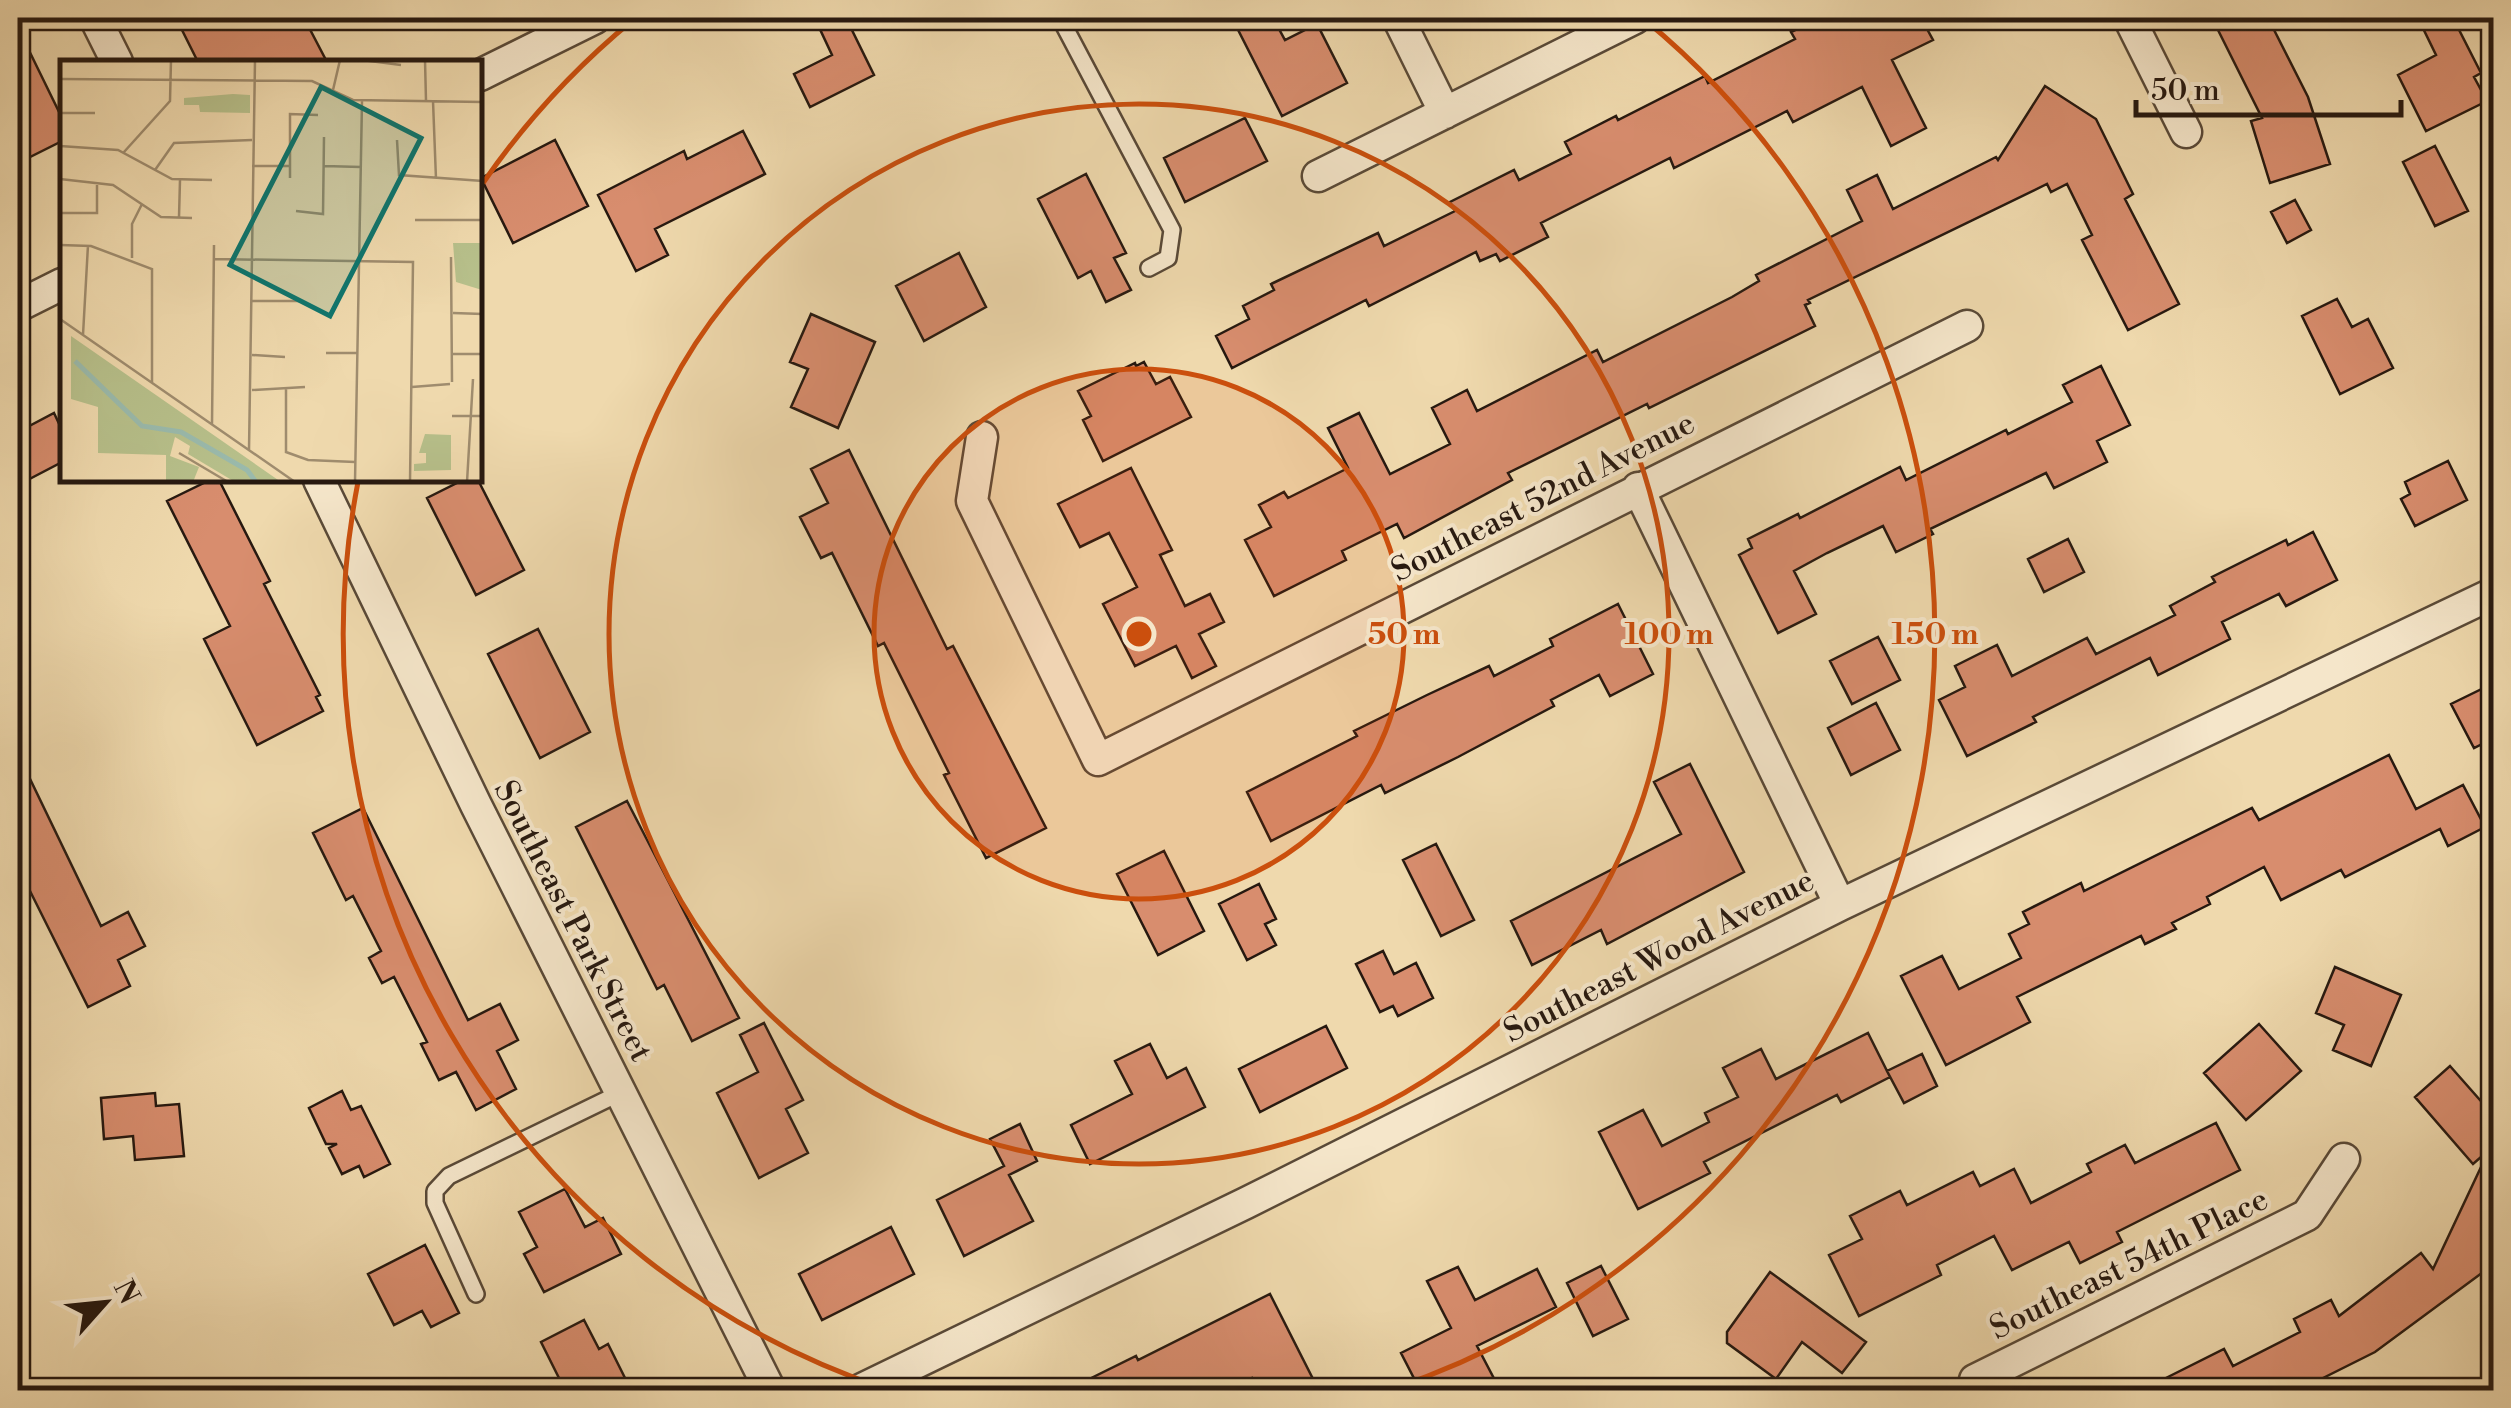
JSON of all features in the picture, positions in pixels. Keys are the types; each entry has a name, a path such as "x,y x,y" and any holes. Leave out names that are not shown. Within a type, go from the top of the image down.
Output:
{"street":[{"path":"95,18 116,60"},
{"path":"482,74 595,18"},
{"path":"1398,18 1444,112"},
{"path":"1318,176 1635,18"},
{"path":"2129,18 2186,132"},
{"path":"18,306 60,285"},
{"name":"Southeast 52nd Avenue","path":"982,436 972,500 1098,760 1967,326"},
{"name":"Southeast Park Street","path":"320,482 476,805 770,1390"},
{"path":"1638,488 1840,905"},
{"name":"Southeast Wood Avenue","path":"860,1390 1246,1203 1840,905 2494,592"},
{"name":"Southeast 54th Place","path":"1976,1385 2306,1215 2344,1158"}],"lane":[{"path":"1060,18 1172,230 1168,258 1149,268"},
{"path":"476,1294 435,1203 435,1190 449,1176 620,1092"}],"building":[{"path":"176,18 304,18 326,60 197,60"},
{"path":"833,18 846,18 874,75 810,107 794,74 832,55 818,25"},
{"path":"1232,18 1273,18 1285,40 1317,24 1347,83 1282,116"},
{"path":"1820,18 1921,18 1933,40 1892,60 1926,128 1891,146 1862,87 1793,122 1787,111 1674,168 1670,158 1541,223 1548,237 1500,261 1496,254 1480,261 1476,252 1369,306 1366,300 1232,368 1216,336 1249,319 1243,306 1274,290 1271,284 1378,233 1384,246 1455,211 1450,202 1514,170 1519,180 1571,154 1565,142 1705,76 1708,83 1795,39 1791,32"},
{"path":"2212,18 2268,18 2308,97 2330,164 2270,183 2251,121 2262,118"},
{"path":"2418,18 2453,18 2481,73 2474,77 2487,101 2426,131 2398,75 2436,55"},
{"path":"18,28 60,114 60,142 18,163"},
{"path":"2045,86 2096,119 2133,194 2125,199 2179,304 2128,330 2082,240 2092,235 2067,184 2051,192 2047,184 1808,300 1810,303 1805,305 1815,326 1508,473 1512,480 1404,538 1397,524 1342,551 1346,560 1274,596 1245,540 1271,527 1259,505 1284,492 1288,498 1348,468 1328,428 1359,413 1390,474 1450,444 1432,408 1467,390 1477,411 1597,350 1603,362 1732,297 1759,281 1756,275 1862,221 1847,190 1877,175 1893,209 1996,157 1998,160"},
{"path":"1245,118 1267,161 1185,202 1164,158"},
{"path":"743,131 765,174 655,229 668,255 636,271 598,195 684,151 687,159"},
{"path":"555,140 588,206 513,243 482,177"},
{"path":"2435,146 2468,211 2435,226 2403,162"},
{"path":"1086,174 1126,253 1114,258 1131,290 1106,302 1091,271 1078,278 1038,199"},
{"path":"2295,200 2311,230 2287,243 2271,212"},
{"path":"959,253 986,307 924,341 896,286"},
{"path":"2337,299 2352,327 2368,319 2393,368 2340,394 2302,316"},
{"path":"811,314 875,342 838,428 791,407 808,369 790,362"},
{"path":"1144,362 1156,384 1170,377 1191,417 1103,461 1083,420 1091,416 1078,391"},
{"path":"2101,366 2130,425 2097,441 2107,462 2054,488 2046,473 1930,529 1933,534 1896,552 1883,526 1827,553 1794,571 1816,614 1778,633 1739,555 1752,548 1748,539 1798,514 1800,518 1900,467 1906,480 2006,430 2008,434 2072,402 2063,385"},
{"path":"54,413 60,426 60,463 18,485 18,432"},
{"path":"849,450 947,649 953,646 1046,828 986,858 944,775 949,773 884,643 878,646 832,553 821,558 800,517 828,503 811,469"},
{"path":"2448,461 2467,500 2415,526 2401,499 2410,494 2405,482"},
{"path":"1131,468 1172,550 1160,555 1185,606 1210,594 1224,622 1199,634 1216,666 1192,678 1176,646 1135,666 1103,604 1137,587 1109,533 1080,547 1058,504"},
{"path":"206,482 220,482 270,581 264,584 320,695 316,697 323,711 257,745 204,639 230,626 167,501"},
{"path":"459,482 479,482 524,570 476,595 427,498"},
{"path":"2313,532 2337,580 2286,606 2279,594 2222,622 2230,639 2158,675 2150,658 2033,717 2036,722 1967,756 1939,700 1965,687 1955,666 1997,645 2012,676 2087,638 2096,654 2175,615 2170,606 2215,582 2212,577 2286,540 2288,545"},
{"path":"2068,539 2084,572 2044,592 2028,559"},
{"path":"1618,604 1653,674 1610,696 1599,675 1551,700 1554,706 1458,757 1385,793 1381,785 1271,841 1247,792 1427,695 1489,666 1494,676 1553,646 1550,639"},
{"path":"538,629 590,732 540,758 488,654"},
{"path":"1878,637 1900,680 1852,704 1830,661"},
{"path":"2494,683 2494,738 2474,748 2451,704"},
{"path":"1876,703 1900,750 1851,775 1828,728"},
{"path":"18,754 101,926 128,912 145,946 118,960 130,986 88,1007 18,867"},
{"path":"2389,755 2416,809 2463,785 2485,827 2448,846 2440,829 2345,877 2341,870 2281,900 2264,867 2207,897 2210,904 2172,923 2176,929 2145,944 2141,936 2017,997 2030,1022 1946,1065 1901,976 1942,956 1959,989 2021,958 2009,934 2029,924 2023,912 2081,883 2084,891 2252,808 2259,820"},
{"path":"1690,764 1744,872 1607,944 1601,930 1532,965 1511,921 1681,834 1654,782"},
{"path":"627,801 739,1018 692,1041 664,985 657,989 576,827"},
{"path":"363,808 468,1020 500,1004 518,1040 497,1051 516,1089 476,1110 456,1072 439,1080 421,1044 427,1042 394,977 382,983 369,958 381,951 353,896 346,900 313,833"},
{"path":"1436,844 1474,920 1441,936 1403,860"},
{"path":"1164,851 1204,931 1158,955 1117,874"},
{"path":"1259,884 1276,919 1265,924 1276,945 1247,960 1219,904"},
{"path":"1383,951 1394,974 1416,963 1433,998 1398,1016 1393,1006 1380,1012 1356,964"},
{"path":"2335,967 2401,995 2371,1066 2333,1050 2344,1025 2316,1013"},
{"path":"764,1023 803,1100 786,1109 808,1153 759,1178 717,1093 758,1072 740,1035"},
{"path":"2259,1024 2301,1071 2246,1120 2204,1073"},
{"path":"1326,1026 1347,1068 1260,1112 1239,1069"},
{"path":"1868,1033 1890,1077 1841,1102 1837,1095 1704,1162 1710,1173 1638,1209 1599,1132 1643,1110 1662,1146 1709,1122 1705,1113 1738,1097 1723,1068 1761,1049 1776,1079"},
{"path":"1150,1044 1167,1078 1186,1068 1205,1107 1090,1164 1071,1125 1132,1094 1115,1061"},
{"path":"1922,1054 1937,1086 1904,1103 1887,1071"},
{"path":"2450,1066 2494,1116 2494,1264 2375,1352 2299,1390 2142,1390 2224,1349 2233,1366 2300,1332 2294,1319 2331,1300 2339,1316 2421,1253 2433,1269 2489,1150 2473,1164 2415,1097"},
{"path":"342,1091 351,1110 361,1106 390,1164 364,1177 359,1166 342,1174 329,1148 337,1144 326,1144 309,1108"},
{"path":"155,1093 156,1106 179,1104 184,1156 135,1160 133,1136 104,1139 101,1098"},
{"path":"2216,1123 2240,1170 2117,1232 2122,1242 2080,1263 2069,1242 2012,1270 1994,1236 1937,1265 1941,1275 1859,1316 1829,1255 1862,1239 1850,1216 1900,1191 1907,1205 1973,1172 1980,1186 2014,1169 2031,1203 2091,1172 2087,1164 2125,1145 2135,1163"},
{"path":"1020,1124 1037,1161 1009,1175 1033,1221 964,1256 937,1200 1004,1166 990,1139"},
{"path":"565,1189 585,1227 603,1218 621,1254 544,1292 524,1254 537,1247 519,1212"},
{"path":"891,1227 914,1274 822,1320 799,1274"},
{"path":"425,1245 459,1313 431,1327 422,1311 394,1325 368,1274"},
{"path":"1601,1266 1628,1319 1593,1336 1567,1283"},
{"path":"1458,1267 1475,1300 1537,1269 1556,1307 1477,1346 1500,1390 1420,1390 1401,1353 1451,1328 1427,1281"},
{"path":"1770,1272 1866,1342 1842,1373 1802,1342 1776,1379 1727,1343 1727,1332"},
{"path":"1270,1294 1313,1379 1291,1390 1258,1390 1252,1378 1228,1390 1067,1390 1136,1356 1138,1360"},
{"path":"584,1320 599,1349 608,1344 631,1390 565,1390 541,1342"}]}
